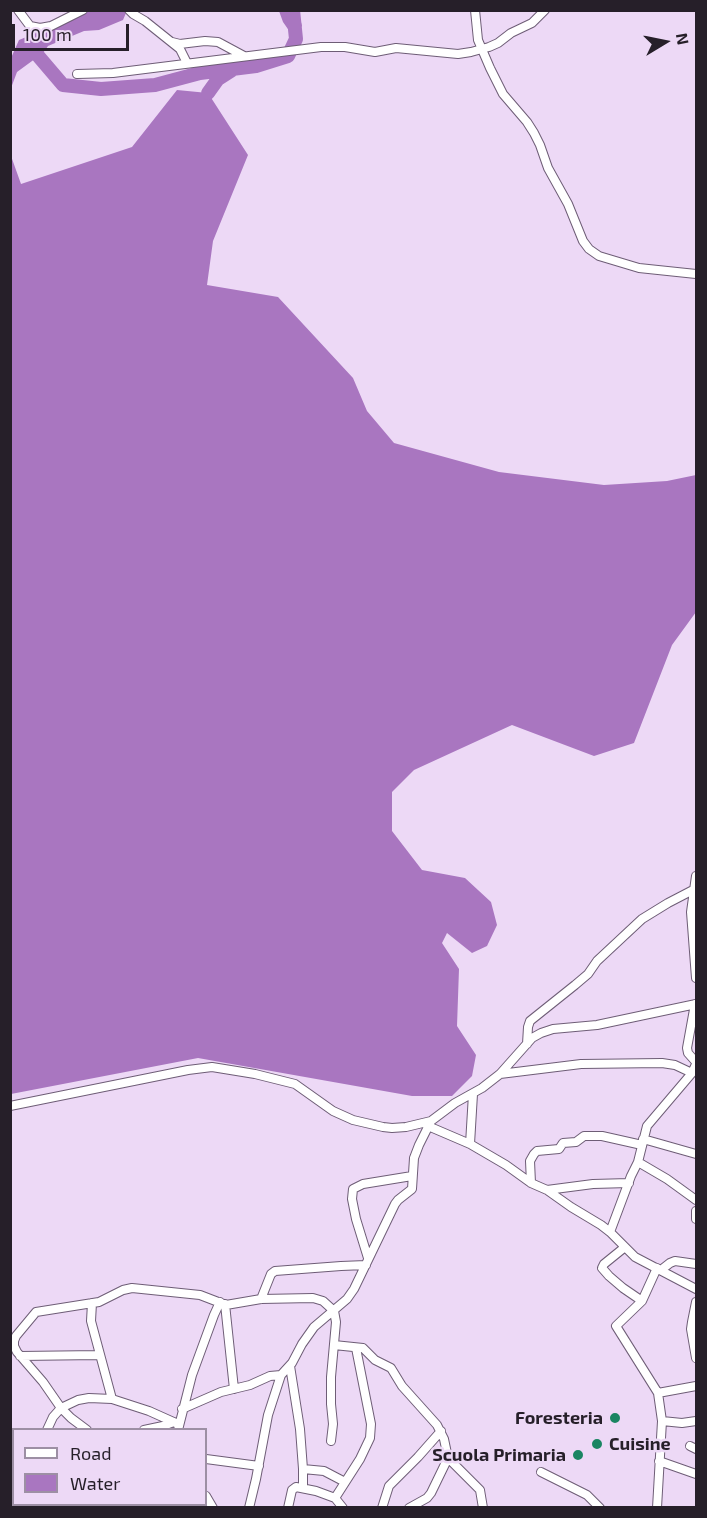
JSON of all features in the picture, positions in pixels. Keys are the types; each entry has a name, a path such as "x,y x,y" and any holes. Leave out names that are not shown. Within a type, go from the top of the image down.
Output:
{"street":[{"path":"18,10 30,26 40,28 51,26 83,10"},
{"path":"129,10 180,49 187,63"},
{"path":"475,10 476,29 482,50 503,94 534,133 583,241 599,256 639,268 696,274"},
{"path":"77,74 113,73 333,46 375,52 396,48 458,54 482,50 498,43 511,33 532,23 545,10"},
{"path":"172,42 180,44 218,42 244,56"},
{"path":"696,876 691,912 696,978"},
{"path":"526,1044 530,1021 588,974 608,949 642,919 693,890"},
{"path":"249,1508 268,1415 281,1375 290,1366 314,1327 350,1294 395,1204 412,1189 414,1158 430,1123 455,1103 473,1094 500,1074 532,1038 541,1033 553,1029 597,1025 696,1004 687,1048 696,1063 692,1073 645,1130 638,1162 610,1232"},
{"path":"500,1074 572,1065 662,1063 675,1065 692,1073"},
{"path":"10,1106 212,1067 295,1084 333,1112 352,1120 392,1128 430,1123 506,1165 531,1183 547,1190 610,1232 635,1257 696,1289"},
{"path":"470,1144 473,1094"},
{"path":"531,1183 531,1161 537,1151 559,1149 562,1144 576,1142 584,1136 602,1136 642,1142 696,1154"},
{"path":"638,1162 696,1200"},
{"path":"367,1262 352,1199 353,1189 363,1184 412,1176"},
{"path":"547,1190 593,1184 629,1183"},
{"path":"696,1211 696,1219"},
{"path":"625,1247 602,1268 616,1282 642,1301"},
{"path":"657,1508 662,1421 658,1393 616,1326 642,1301 659,1269 675,1261 696,1264"},
{"path":"261,1299 271,1274 275,1271 367,1262"},
{"path":"84,1428 70,1418 61,1407 15,1349 14,1341 35,1313 92,1303 132,1288 200,1295 222,1303 261,1299 317,1299 323,1301 334,1311 336,1322 331,1377 333,1424 331,1441"},
{"path":"696,1302 692,1322 696,1358"},
{"path":"92,1303 91,1321 112,1399"},
{"path":"222,1303 234,1389"},
{"path":"177,1425 201,1348 214,1315 222,1303"},
{"path":"334,1345 363,1348 375,1360 391,1368 402,1386 441,1431 448,1458 480,1490 483,1508"},
{"path":"335,1498 363,1454 370,1438 371,1430 356,1348"},
{"path":"20,1356 99,1355"},
{"path":"290,1366 298,1420 303,1488"},
{"path":"182,1409 212,1395 250,1385 270,1376 281,1375"},
{"path":"658,1393 696,1386"},
{"path":"48,1428 61,1407 82,1399 112,1399 149,1411 177,1425"},
{"path":"662,1421 682,1423 696,1421"},
{"path":"154,1428 177,1425"},
{"path":"382,1508 389,1486 441,1431"},
{"path":"409,1508 432,1493 448,1458"},
{"path":"207,1459 259,1466"},
{"path":"658,1461 696,1474"},
{"path":"303,1469 324,1471 345,1482"},
{"path":"541,1472 587,1495 600,1508"},
{"path":"288,1508 292,1490 296,1487 335,1498 343,1508"}],"water":[{"path":"86,11 124,11 126,13 123,20 99,30 84,31 48,46 43,53 17,72 11,88 11,58 19,40 57,28"},
{"path":"279,11 298,11 302,26 290,32"},
{"path":"177,90 208,93 248,155 213,241 207,285 278,297 353,378 367,411 394,443 499,472 604,485 667,481 696,475 696,612 672,645 634,743 594,756 512,725 414,770 392,792 392,831 422,870 465,878 491,902 497,925 487,946 472,953 447,933 442,943 459,969 457,1026 476,1055 472,1076 452,1096 412,1096 198,1058 11,1094 11,156 21,184 132,147"}],"waterway":[{"path":"28,44 63,85 101,89 155,85 200,73 256,66 288,56 296,39 293,10"},
{"path":"208,93 218,79 232,70"}],"place":[{"name":"Foresteria","path":"615,1418"},
{"name":"Cuisine","path":"597,1444"},
{"name":"Scuola Primaria","path":"578,1455"}]}
